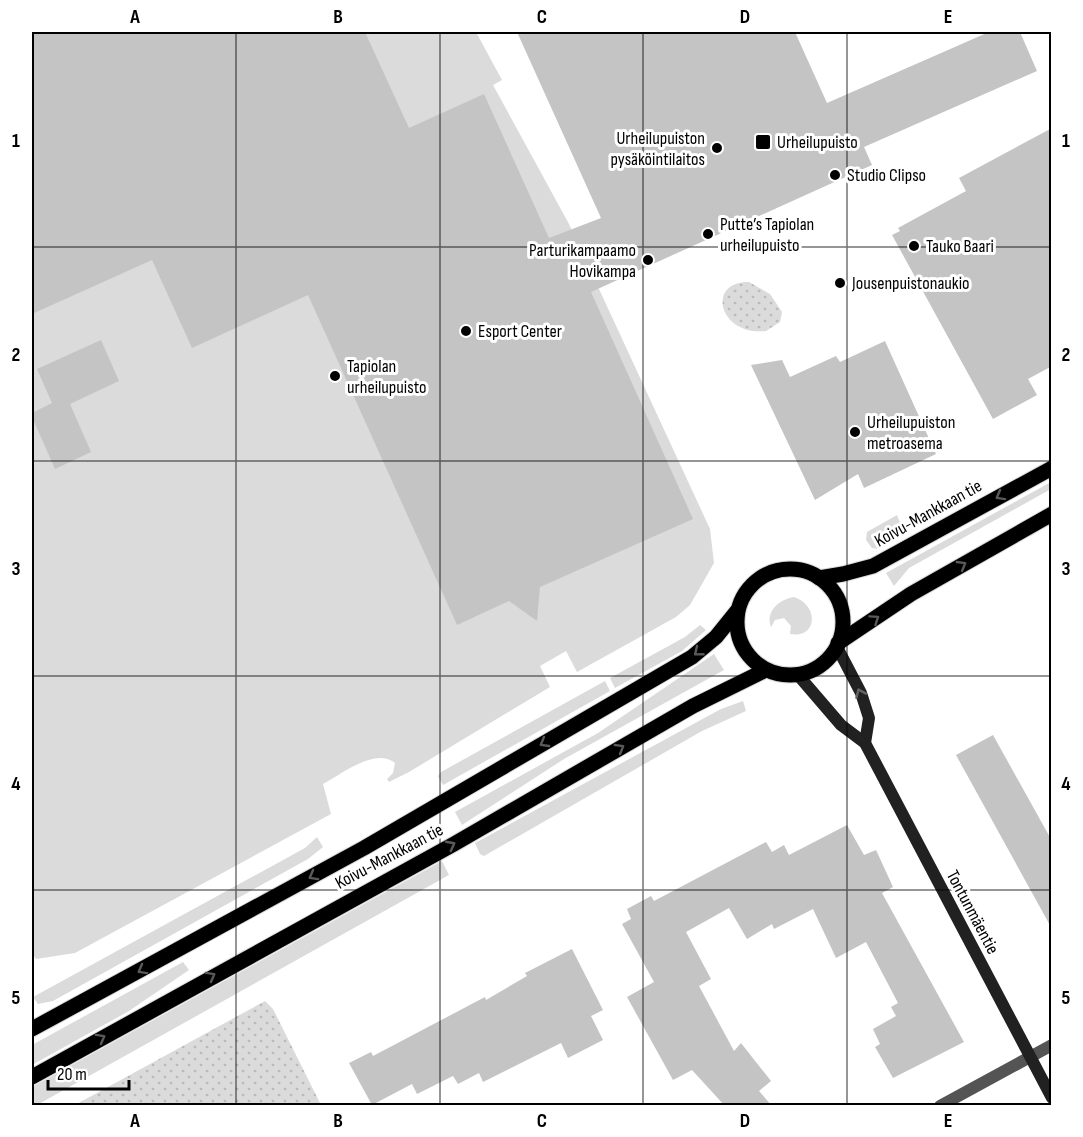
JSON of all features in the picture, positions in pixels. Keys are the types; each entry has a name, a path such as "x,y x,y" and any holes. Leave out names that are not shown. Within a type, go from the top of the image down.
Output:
{"main road":[{"name":"Koivu-Mankkaan tie","path":"819,578 873,566 1052,468"},
{"path":"838,645 842,625 841,607 828,585 819,578 799,570 788,569 763,576 751,585 742,597 736,623 741,646 756,664 766,670 781,675 798,675 821,665 838,645 911,594 1052,514"},
{"name":"Koivu-Mankkaan tie","path":"32,1029 364,848 692,657 716,637 737,611"},
{"name":"Koivu-Mankkaan tie","path":"32,1077 454,844 693,706 766,670"}],"street":[{"path":"838,645 861,693 869,718 865,743"},
{"name":"Tontunmäentie","path":"798,675 841,725 865,743 1052,1098"},
{"path":"940,1106 1052,1045"}],"shaded area":[{"name":"Tapiolan urheilupuisto","path":"32,32 476,32 502,80 493,85 569,224 710,529 714,563 690,605 676,617 577,672 566,651 540,666 550,687 409,772 389,782 387,779 393,773 395,763 378,758 349,769 323,784 331,814 75,953 36,959 32,953"},
{"path":"749,282 770,294 782,312 780,322 766,331 750,330 737,325 728,317 723,308 723,298 727,290 735,284"},
{"path":"1051,482 1051,489 909,568 894,586 886,573"},
{"path":"897,515 902,528 878,549 872,548 866,540 867,532"},
{"path":"794,597 808,607 812,620 810,627 799,634 790,634 791,626 784,618 775,620 771,627 770,616 775,607 784,600"},
{"path":"700,625 706,630 682,651 615,688 610,678 685,637"},
{"path":"714,654 724,670 564,759 462,825 455,812 598,733"},
{"path":"605,681 610,691 443,785 438,776 441,772"},
{"path":"743,701 746,711 702,731 484,856 480,854 475,843 721,709"},
{"path":"317,837 323,847 308,859 53,1001 38,1004 33,997 305,848"},
{"path":"442,861 449,875 37,1105 32,1105 32,1087"},
{"path":"183,962 189,970 129,1011 32,1065 32,1045"},
{"path":"265,1001 273,1009 321,1105 75,1105"}],"building":[{"name":"Esport Center","path":"32,32 365,32 409,128 484,94 549,238 601,218 517,32 795,32 827,103 989,32 1020,32 1037,71 864,147 872,165 591,292 693,519 540,587 537,621 509,601 457,625 308,295 192,348 152,260 32,314"},
{"path":"1052,128 1052,366 1028,379 1037,395 993,419 892,235 900,231 898,228 966,191 959,178"},
{"path":"101,340 119,381 70,404 91,452 55,469 32,417 32,413 52,403 37,369"},
{"name":"Urheilupuiston metroasema","path":"885,341 936,454 864,488 858,474 815,500 751,365 782,360 790,377 836,356 840,362"},
{"path":"993,735 1052,841 1052,929 956,755"},
{"path":"847,825 864,855 876,850 893,887 882,893 964,1042 893,1078 875,1047 880,1044 873,1029 896,1016 891,1007 898,1003 866,942 836,958 813,909 774,929 772,924 747,939 729,908 686,932 711,979 699,986 734,1051 741,1043 771,1081 759,1091 772,1106 725,1106 692,1070 673,1080 627,997 654,982 622,924 631,919 627,909 651,896 654,901 766,842 772,852 784,845 789,855"},
{"path":"572,949 603,1010 591,1016 603,1040 568,1058 561,1043 483,1082 479,1073 458,1084 453,1076 417,1094 412,1084 372,1105 349,1063 371,1052 373,1056 485,997 486,1000 527,976 525,973"}],"place":[{"name":"Urheilupuisto","path":"763,142"},
{"name":"Urheilupuiston pysäköintilaitos","path":"717,148"},
{"name":"Studio Clipso","path":"835,175"},
{"name":"Putte’s Tapiolan urheilupuisto","path":"708,234"},
{"name":"Tauko Baari","path":"914,246"},
{"name":"Parturikampaamo Hovikampa","path":"648,260"},
{"name":"Jousenpuistonaukio","path":"840,283"},
{"name":"Esport Center","path":"466,331"},
{"name":"Tapiolan urheilupuisto","path":"335,376"},
{"name":"Urheilupuiston metroasema","path":"855,432"}]}
